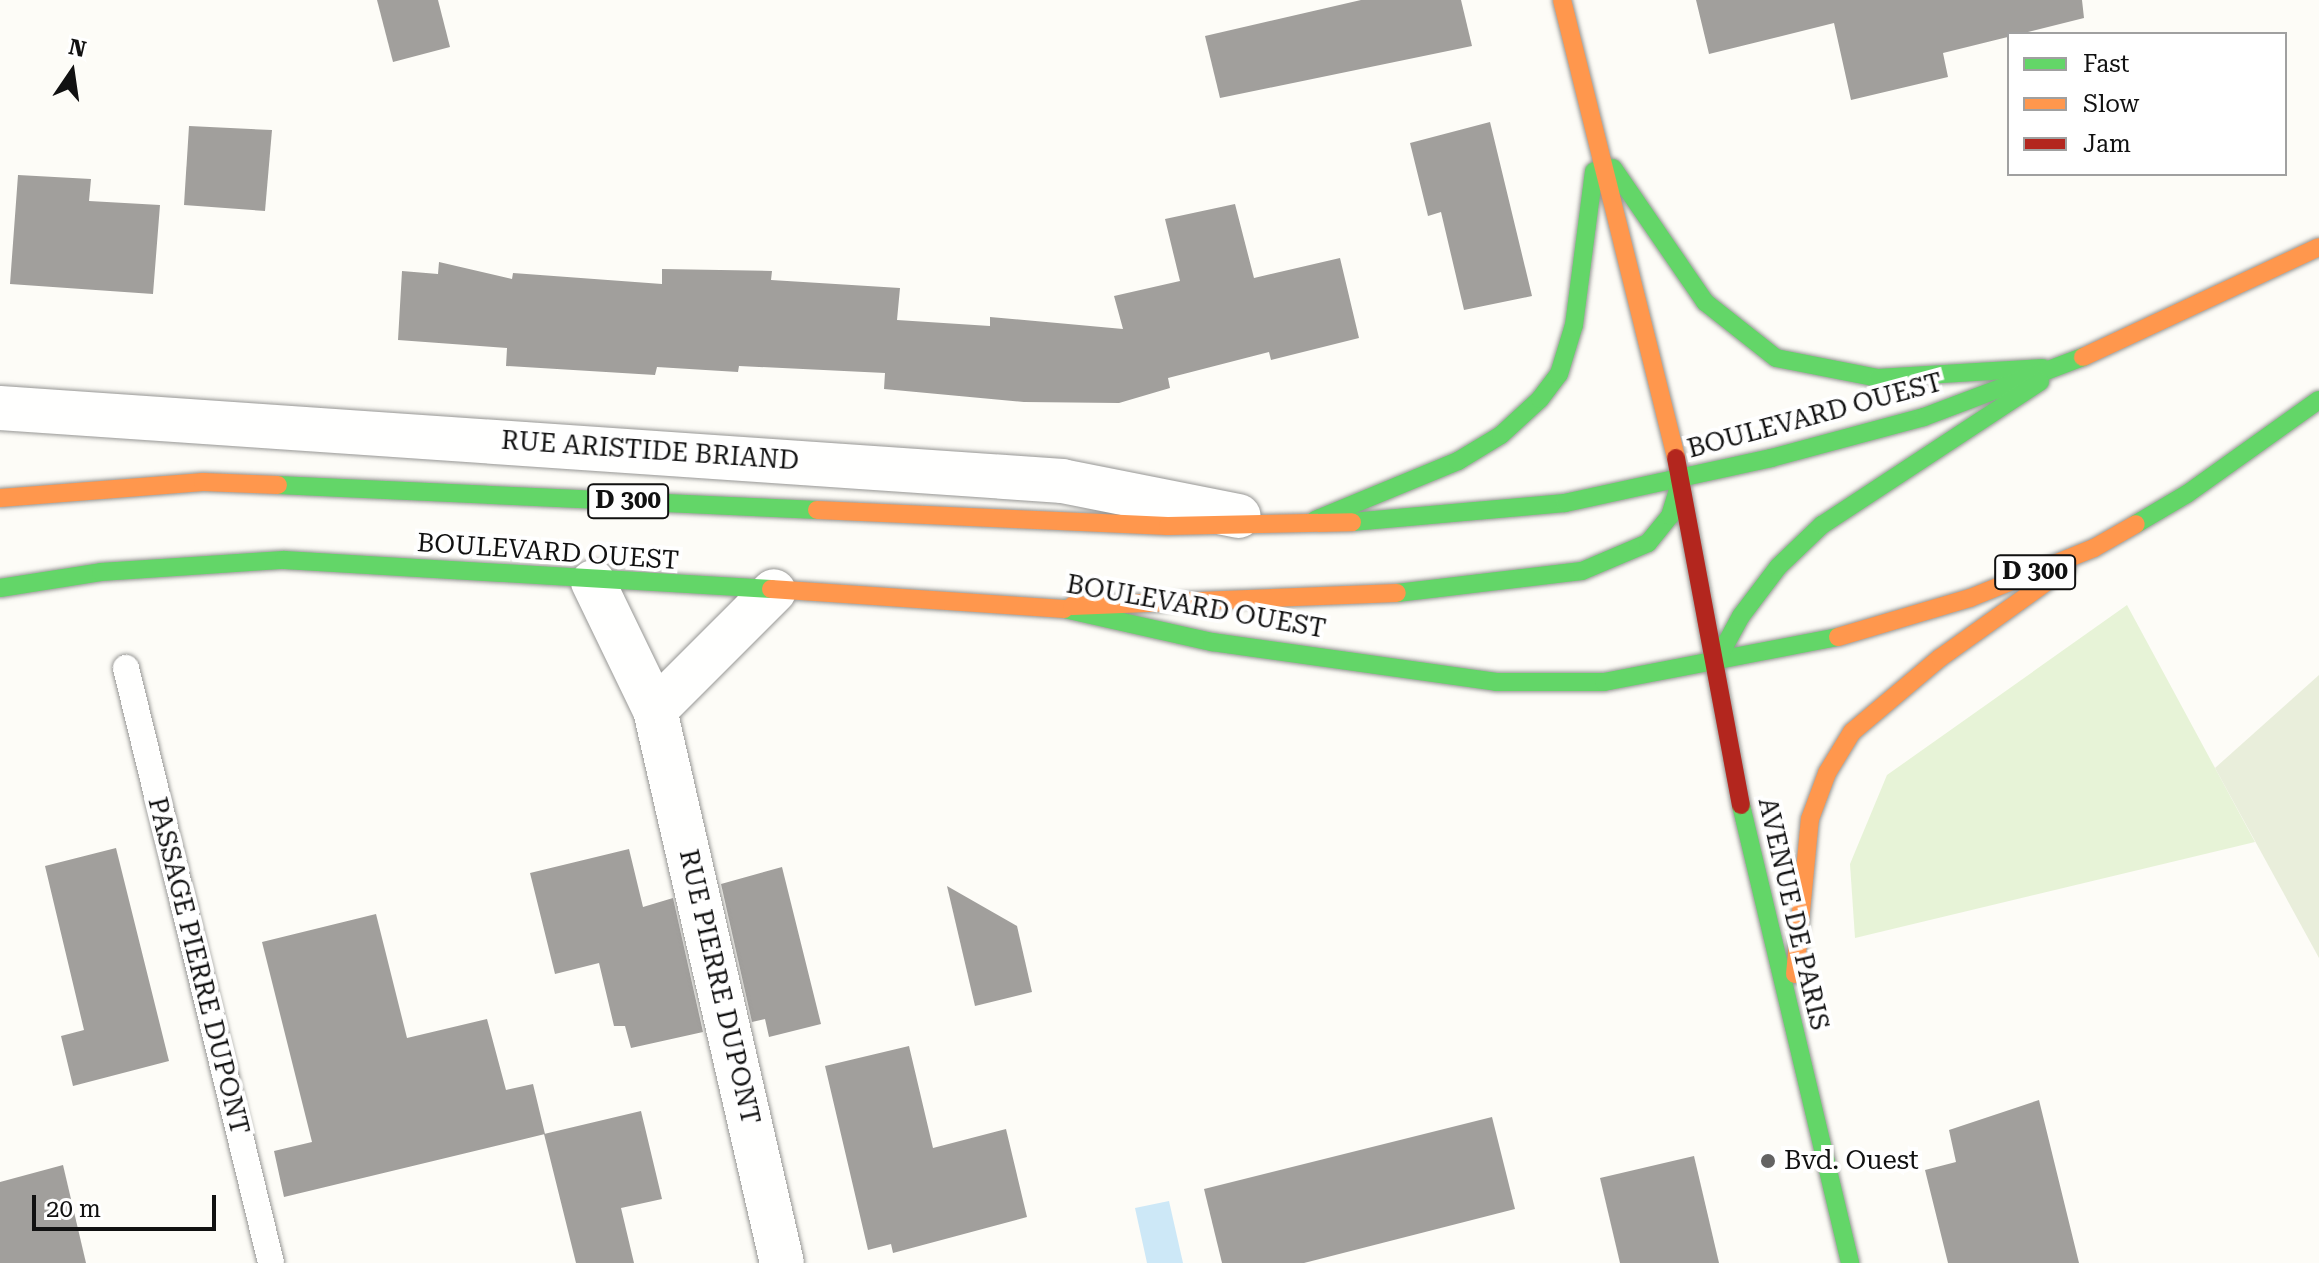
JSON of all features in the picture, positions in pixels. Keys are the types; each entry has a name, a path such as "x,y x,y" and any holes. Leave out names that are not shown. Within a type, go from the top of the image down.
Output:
{"main road":[{"name":"AVENUE DE PARIS","path":"1562,0 1681,479 1742,811 1850,1263"},
{"path":"1597,145 1705,302 1776,358 1878,378 2062,367"},
{"path":"1297,527 1458,461 1501,435 1540,399 1559,374 1574,325 1597,145"},
{"name":"BOULEVARD OUEST","path":"0,498 203,482 1152,526 1297,527 1565,503 1681,479 1924,417 2062,367 2319,247"},
{"path":"1716,662 1741,616 1778,567 1822,525 2062,367"},
{"name":"BOULEVARD OUEST","path":"0,588 101,572 284,560 593,582 1057,607 1212,642 1496,682 1604,682 1868,631 1970,598 2094,548 2187,494 2319,400"},
{"path":"1057,607 1207,597 1406,593 1582,571 1648,543 1670,516 1681,479"},
{"path":"1792,1020 1810,819 1827,773 1852,732 1940,658 2094,548"}],"street":[{"name":"RUE ARISTIDE BRIAND","path":"0,408 1062,481 1297,527"},
{"name":"RUE PIERRE DUPONT","path":"593,582 655,710 782,1263"},
{"path":"655,710 774,591"}],"lane":[{"name":"PASSAGE PIERRE DUPONT","path":"126,668 271,1263"}],"green space":[{"path":"2127,605 2255,842 1855,938 1850,864 1887,775"},
{"path":"2319,675 2319,958 2215,768"}],"water":[{"path":"1169,1201 1183,1263 1147,1263 1135,1208"}],"building":[{"path":"377,0 438,0 450,47 393,62"},
{"path":"1361,0 1461,0 1472,46 1220,98 1205,36"},
{"path":"1696,0 2082,0 2084,18 2028,32 2007,32 2007,37 1943,53 1948,77 1851,100 1834,23 1709,54"},
{"path":"1490,122 1532,296 1464,310 1441,212 1428,216 1410,143"},
{"path":"189,126 272,130 265,211 184,205"},
{"path":"18,175 91,179 89,201 160,205 153,294 10,284"},
{"path":"1235,204 1254,278 1340,258 1359,338 1271,360 1269,352 1168,378 1170,388 1119,403 1024,402 884,389 885,373 739,366 738,372 657,367 655,375 506,366 507,348 398,340 402,271 438,274 439,262 512,279 513,273 662,284 662,269 772,271 771,280 900,288 897,320 990,326 990,317 1123,329 1114,296 1180,281 1165,219"},
{"path":"116,848 169,1061 73,1086 61,1036 84,1030 45,866"},
{"path":"629,849 643,907 673,898 703,1032 631,1048 625,1026 614,1026 599,963 555,974 530,873"},
{"path":"782,867 821,1024 769,1037 765,1019 752,1022 721,884"},
{"path":"947,886 1017,926 1032,992 975,1006"},
{"path":"376,914 407,1038 487,1019 506,1090 533,1084 545,1134 284,1197 274,1151 312,1142 262,942"},
{"path":"909,1046 933,1148 1006,1129 1027,1217 893,1253 891,1244 868,1250 825,1066"},
{"path":"2039,1100 2079,1263 1948,1263 1925,1170 1956,1162 1949,1130"},
{"path":"641,1111 662,1199 621,1208 634,1263 576,1263 544,1134"},
{"path":"1492,1117 1515,1209 1304,1263 1222,1263 1204,1189"},
{"path":"1694,1156 1719,1263 1620,1263 1600,1178"},
{"path":"63,1165 86,1263 0,1263 0,1182"}],"traffic: fast":[{"path":"1613,168 1705,302 1776,358 1878,378 2043,368"},
{"path":"1315,520 1458,461 1501,435 1540,399 1559,374 1574,325 1594,171"},
{"path":"1352,522 1565,503 1771,458 1924,417 2083,357"},
{"path":"1716,662 1741,616 1778,567 1822,525 2040,382"},
{"path":"2136,524 2187,494 2319,400"},
{"path":"1397,593 1582,571 1648,543 1670,516 1681,479"},
{"path":"278,485 817,510"},
{"path":"0,588 101,572 284,560 771,589"},
{"path":"1064,609 1212,642 1496,682 1604,682 1838,637"},
{"path":"1741,805 1850,1263"}],"traffic: slow":[{"path":"1562,0 1676,458"},
{"path":"2083,357 2319,247"},
{"path":"0,498 203,482 278,485"},
{"path":"817,510 1168,526 1352,522"},
{"path":"1838,637 1970,598 2094,548 2136,524"},
{"path":"1795,974 1810,819 1827,773 1852,732 1940,658 2066,568"},
{"path":"771,589 1064,609"},
{"path":"1072,606 1397,593"}],"traffic: jam":[{"path":"1676,458 1741,805"}],"place":[{"name":"Bvd. Ouest","path":"1768,1161"}]}
